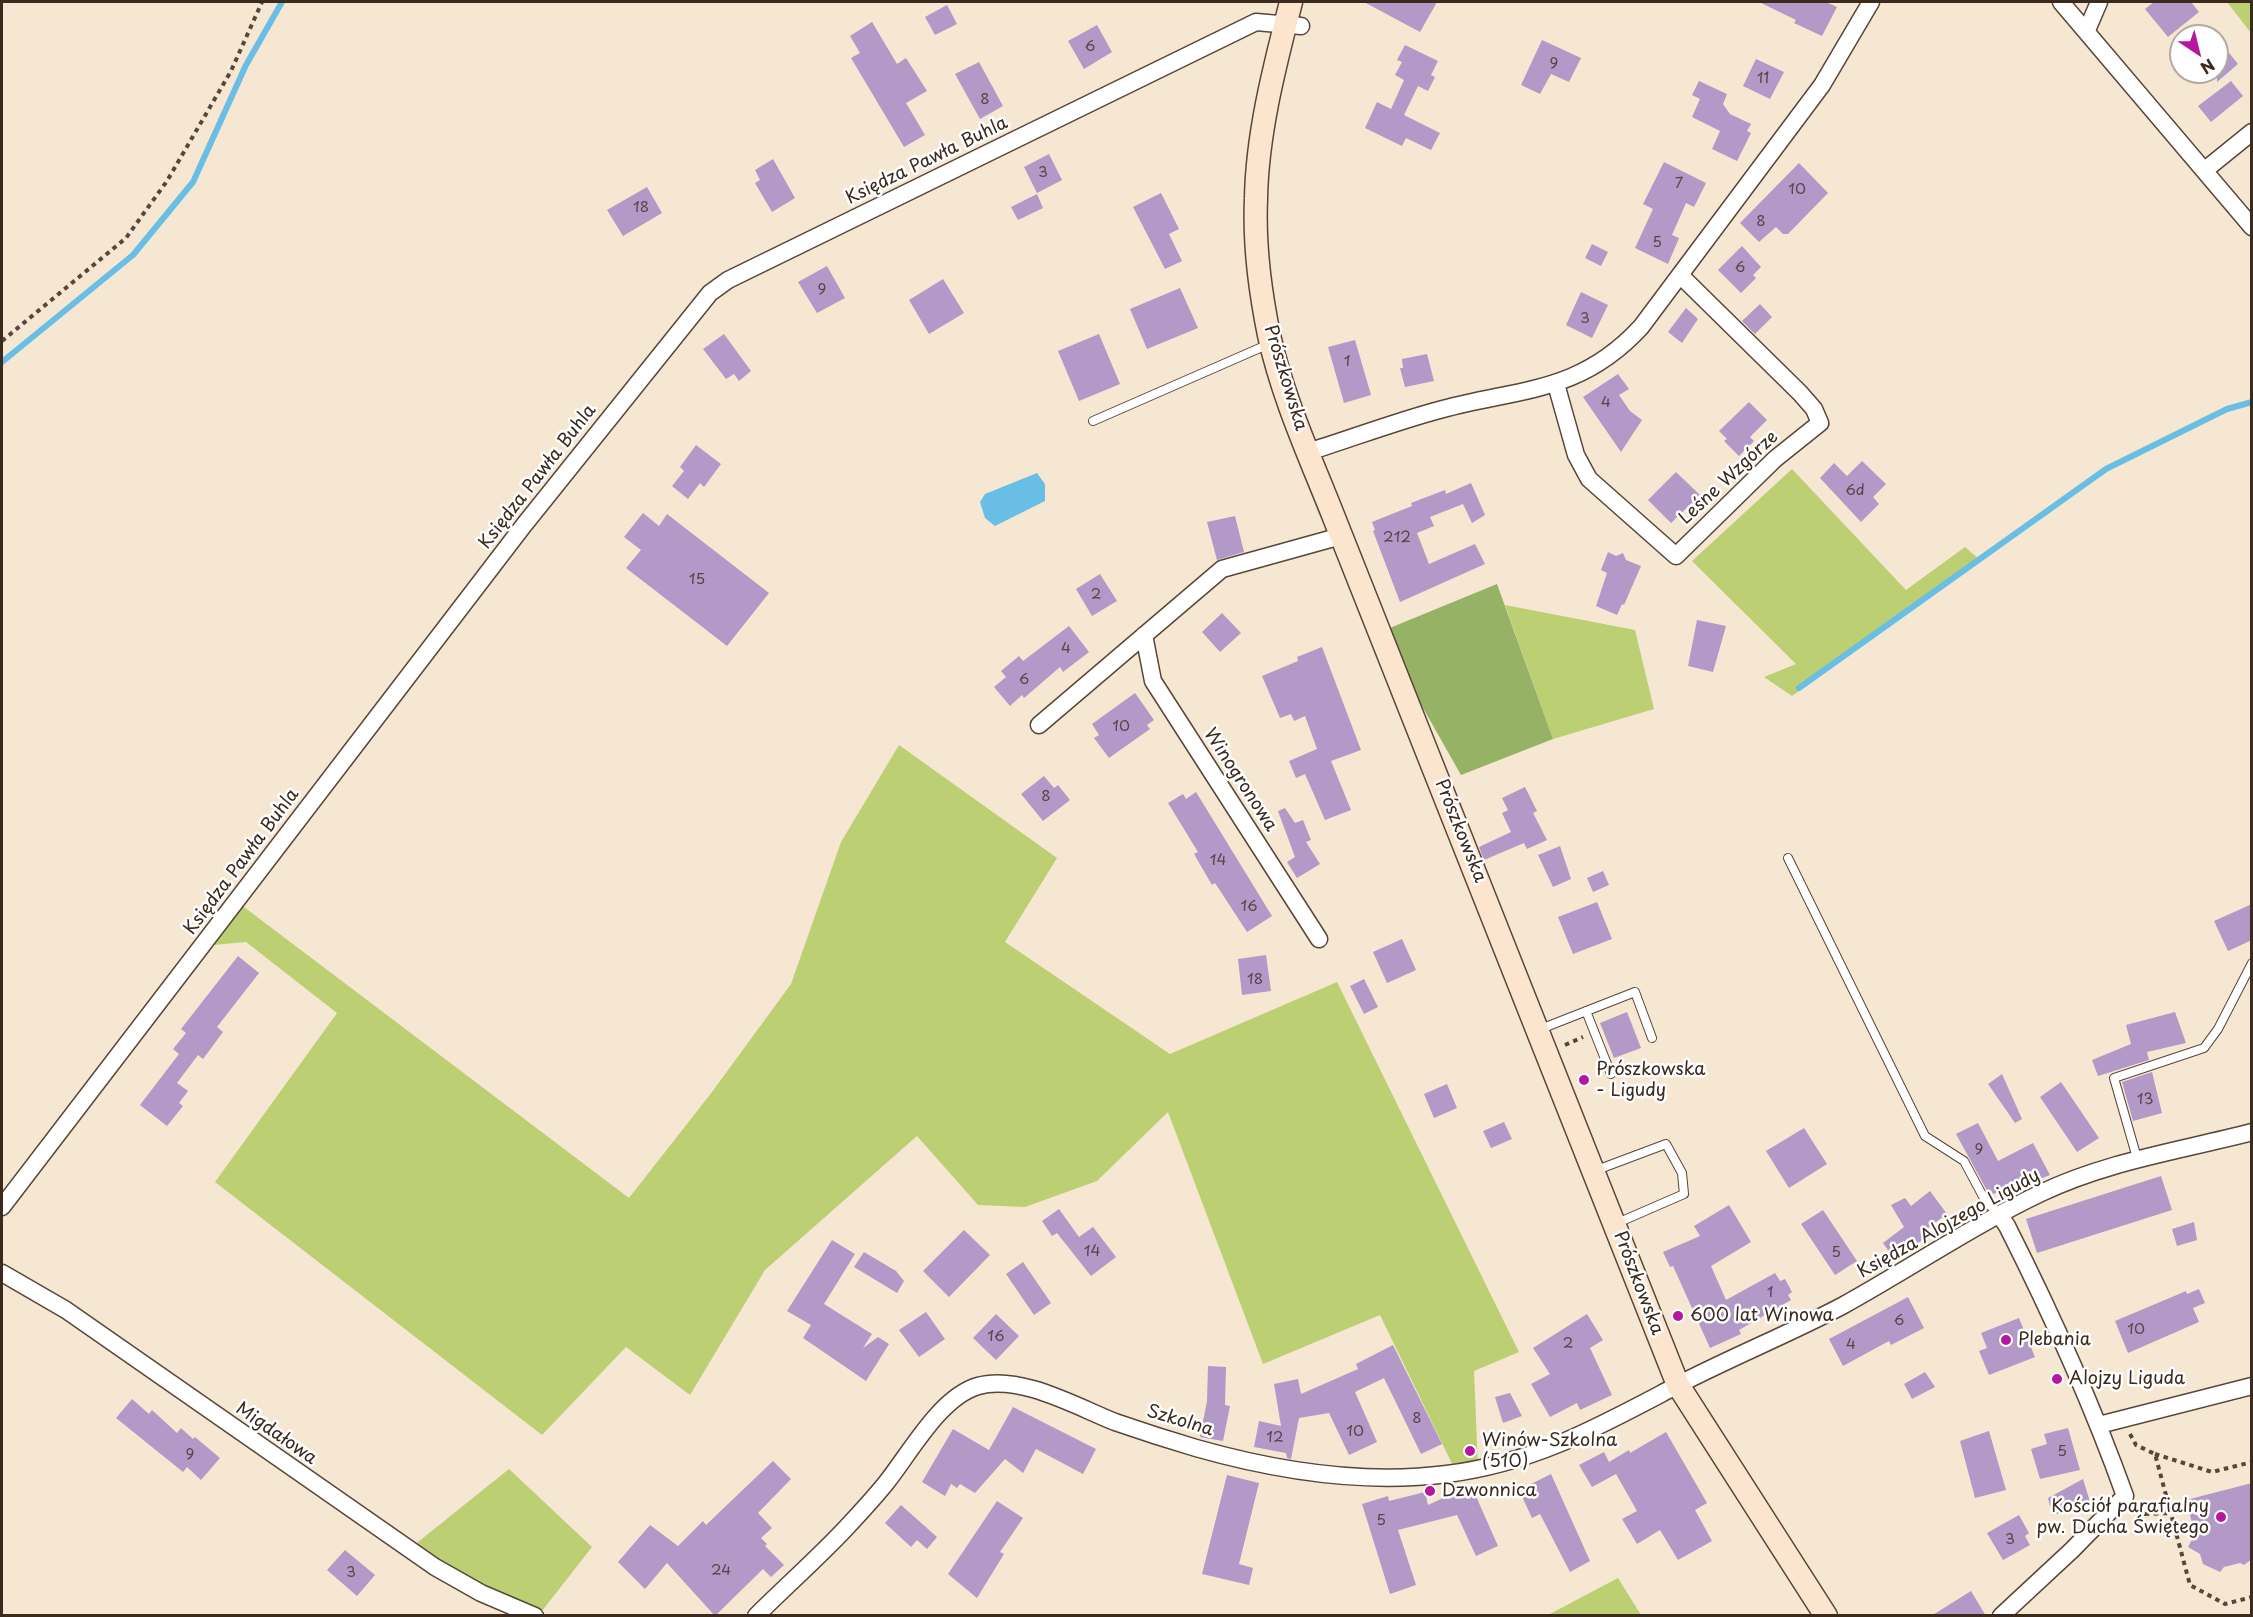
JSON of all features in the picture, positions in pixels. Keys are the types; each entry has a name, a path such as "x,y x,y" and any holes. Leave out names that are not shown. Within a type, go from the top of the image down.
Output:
{"main road":[{"name":"Prószkowska","path":"1291,2 1293,25 1263,127 1256,198 1258,254 1272,343 1308,452 1678,1385 1826,1616"}],"street":[{"path":"1308,452 1443,409 1556,384 1581,374 1625,344 1680,275 1822,85 1871,2"},
{"path":"2061,2 2252,227"},
{"path":"2087,30 2099,2"},
{"name":"Księdza Pawła Buhla","path":"2,1207 524,525 710,293 737,276 1256,22 1293,25"},
{"path":"2205,170 2252,132"},
{"name":"Leśne Wzgórze","path":"1556,384 1576,455 1588,478 1676,556 1775,459 1820,423 1814,409 1800,393 1680,275"},
{"path":"1039,725 1222,569 1341,536"},
{"name":"Winogronowa","path":"1144,635 1153,681 1319,939"},
{"name":"Księdza Alojzego Ligudy","path":"1678,1385 1841,1306 1999,1214 2074,1179 2137,1158 2252,1132"},
{"path":"1999,1214 2057,1326 2099,1425 2125,1496 2072,1550 2001,1616"},
{"name":"Migdałowa","path":"2,1273 66,1310 435,1568 481,1593 535,1616"},
{"name":"Szkolna","path":"756,1616 846,1528 886,1484 929,1425 967,1391 980,1385 1006,1383 1046,1394 1116,1422 1197,1448 1315,1474 1374,1479 1451,1474 1551,1449 1594,1430 1678,1385"},
{"path":"2099,1425 2252,1386"}],"lane":[{"path":"1093,421 1272,343"},
{"path":"1788,858 1925,1136 1964,1161 1986,1202 1999,1214"},
{"path":"2137,1158 2114,1078 2204,1048 2218,1029 2252,963"},
{"path":"1538,1030 1635,992 1653,1038"},
{"path":"1586,1011 1611,1074"},
{"path":"1594,1171 1666,1144 1682,1173 1684,1194 1615,1224"}],"path":[{"path":"2,341 126,238 167,181 231,71 262,2"},
{"path":"1564,1045 1595,1033"},
{"path":"2121,1419 2136,1445 2155,1454 2212,1472 2252,1462"},
{"path":"2155,1454 2190,1585 2225,1604 2252,1597"},
{"path":"2125,1496 2145,1514 2171,1513"}],"green space":[{"path":"2227,2 2251,2 2251,33"},
{"path":"1792,469 1906,590 1965,547 1980,560 1792,696 1764,677 1796,664 1692,561"},
{"path":"1497,584 1553,739 1461,775 1380,632"},
{"path":"1505,605 1635,630 1654,709 1553,739"},
{"path":"899,745 1057,858 1005,942 1170,1054 1337,982 1519,1352 1474,1371 1478,1468 1456,1472 1380,1315 1263,1364 1168,1112 1097,1181 1025,1207 978,1205 917,1136 765,1270 690,1395 626,1347 542,1435 215,1182 337,1013 246,942 202,946 236,901 629,1198 712,1092 791,984 841,842"},
{"path":"509,1469 592,1547 538,1616 408,1550"},
{"path":"1618,1578 1641,1615 1548,1615"}],"water":[{"path":"1037,473 1045,484 1045,501 995,526 985,518 980,502 985,494"}],"building":[{"path":"1364,2 1437,2 1420,32"},
{"path":"1759,2 1826,2 1837,7 1822,36 1794,23 1796,20"},
{"path":"2154,2 2191,2 2199,12 2184,24 2169,24 2168,37 2145,9"},
{"path":"947,5 957,24 935,35 925,17"},
{"path":"872,22 897,64 906,58 927,91 906,103 925,135 904,147 851,58 860,53 850,36"},
{"path":"1097,25 1112,52 1084,69 1068,41"},
{"path":"1542,40 1581,58 1569,82 1551,74 1540,94 1521,85"},
{"path":"1405,45 1438,61 1431,75 1435,77 1428,91 1418,86 1404,115 1440,133 1431,150 1406,138 1402,146 1365,128 1377,102 1391,109 1404,80 1395,75 1402,62 1397,60"},
{"path":"2229,53 2238,64 2229,72"},
{"path":"1756,59 1784,72 1770,99 1743,86"},
{"path":"979,62 1003,106 980,119 955,74"},
{"path":"1699,81 1727,94 1723,104 1730,114 1751,124 1747,131 1751,133 1737,161 1712,149 1720,131 1692,117 1700,99 1692,95"},
{"path":"2231,81 2243,96 2211,122 2198,106"},
{"path":"1049,154 1062,180 1037,193 1024,167"},
{"path":"773,159 795,198 772,212 755,183 760,180 755,170"},
{"path":"1664,162 1706,183 1694,207 1686,203 1672,235 1679,238 1668,264 1635,248 1653,209 1643,204"},
{"path":"1799,163 1828,193 1788,234 1783,234 1776,227 1759,242 1740,223"},
{"path":"647,187 662,213 623,236 607,210"},
{"path":"1161,193 1179,229 1169,234 1182,261 1165,269 1133,207"},
{"path":"1037,194 1043,208 1018,220 1011,207"},
{"path":"1592,244 1608,252 1601,266 1585,258"},
{"path":"1742,246 1761,267 1753,275 1756,278 1741,293 1718,270"},
{"path":"827,266 845,298 817,313 798,282"},
{"path":"943,279 964,313 929,334 909,300"},
{"path":"1180,288 1198,328 1147,349 1130,309"},
{"path":"1581,292 1608,305 1592,338 1566,325"},
{"path":"1760,304 1772,317 1755,334 1742,321"},
{"path":"1686,308 1698,319 1682,343 1668,332"},
{"path":"724,334 751,371 739,381 734,374 726,379 703,349"},
{"path":"1099,334 1120,384 1079,401 1058,351"},
{"path":"1355,340 1371,395 1344,403 1328,347"},
{"path":"1427,354 1434,381 1405,387 1400,368 1403,368 1402,359"},
{"path":"1618,374 1629,389 1619,395 1630,411 1642,420 1621,452 1583,397"},
{"path":"1749,402 1767,420 1750,437 1754,441 1739,456 1724,441 1727,439 1719,431"},
{"path":"696,445 721,464 704,487 700,483 688,499 672,486 684,471 680,467"},
{"path":"1862,461 1886,484 1873,497 1879,504 1861,522 1820,478 1834,463 1847,476"},
{"path":"1676,472 1700,495 1671,523 1648,500"},
{"path":"1471,483 1485,515 1472,523 1463,504 1430,517 1434,526 1417,533 1429,564 1475,544 1485,564 1400,602 1373,531 1375,530 1372,522 1412,506 1411,503 1445,490 1446,494"},
{"path":"643,513 659,526 667,514 769,593 727,646 626,568 641,550 624,537"},
{"path":"1235,516 1244,552 1217,560 1207,522"},
{"path":"1608,552 1616,556 1623,553 1626,560 1641,566 1624,605 1622,604 1617,615 1596,606 1607,573 1601,570"},
{"path":"1100,574 1117,601 1092,616 1076,589"},
{"path":"1222,613 1241,633 1220,652 1202,632"},
{"path":"1697,620 1726,626 1713,672 1688,666"},
{"path":"1069,626 1089,652 1063,672 1060,667 1024,698 1022,695 1010,706 994,687 1006,677 1001,671 1019,656 1023,661"},
{"path":"1322,647 1361,750 1331,761 1351,810 1325,820 1305,774 1296,778 1289,761 1317,749 1305,716 1294,721 1291,714 1280,718 1262,676 1298,661 1297,657"},
{"path":"1135,693 1154,720 1147,725 1150,729 1109,758 1094,738 1099,735 1092,724"},
{"path":"1044,776 1054,788 1058,785 1070,800 1043,821 1021,794"},
{"path":"1525,787 1537,811 1533,813 1547,840 1527,849 1524,843 1484,860 1479,847 1511,832 1502,813 1508,810 1502,798"},
{"path":"1196,792 1272,916 1247,932 1215,883 1212,885 1194,854 1198,852 1168,803 1183,794 1186,799"},
{"path":"1285,808 1295,823 1303,820 1311,840 1306,842 1320,864 1297,878 1287,862 1295,857 1278,811"},
{"path":"1560,846 1571,879 1553,887 1538,855"},
{"path":"1603,871 1609,885 1593,892 1587,878"},
{"path":"1597,902 1612,939 1573,954 1558,917"},
{"path":"2252,904 2252,940 2228,951 2214,921"},
{"path":"1402,939 1416,970 1387,983 1373,952"},
{"path":"1266,955 1271,991 1242,995 1238,959"},
{"path":"238,956 259,973 217,1027 223,1032 203,1059 198,1055 177,1083 188,1091 179,1103 183,1106 167,1126 140,1105 179,1054 173,1049 186,1033 181,1029"},
{"path":"1364,979 1378,1007 1364,1014 1350,986"},
{"path":"1627,1012 1641,1048 1614,1058 1600,1023"},
{"path":"2175,1012 2186,1043 2147,1052 2149,1060 2098,1076 2092,1060 2131,1044 2126,1025"},
{"path":"2152,1072 2162,1113 2133,1121 2122,1082"},
{"path":"2002,1074 2022,1119 2015,1123 1988,1084"},
{"path":"2061,1082 2099,1138 2077,1152 2040,1097"},
{"path":"1447,1084 1457,1108 1434,1118 1424,1094"},
{"path":"1504,1122 1512,1139 1491,1148 1483,1131"},
{"path":"1978,1123 1998,1161 2033,1143 2050,1175 2035,1181 2030,1175 1990,1196 1956,1134"},
{"path":"1804,1128 1827,1164 1789,1188 1766,1151"},
{"path":"2161,1176 2172,1210 2037,1253 2026,1219"},
{"path":"1930,1191 1947,1214 1928,1228 1932,1233 1895,1260 1883,1243 1904,1227 1891,1205 1905,1198 1911,1206"},
{"path":"1729,1205 1751,1242 1711,1266 1726,1300 1775,1273 1780,1281 1785,1279 1792,1292 1788,1295 1791,1300 1739,1330 1741,1334 1710,1348 1673,1266 1670,1267 1663,1252 1700,1236 1694,1226"},
{"path":"1059,1209 1079,1237 1093,1227 1116,1257 1091,1276 1057,1233 1052,1236 1042,1221"},
{"path":"1823,1210 1857,1261 1835,1275 1801,1224"},
{"path":"2194,1222 2197,1240 2177,1246 2172,1229"},
{"path":"964,1230 990,1255 949,1297 923,1271"},
{"path":"832,1240 855,1254 824,1304 872,1334 863,1348 878,1337 889,1344 866,1381 803,1338 811,1325 787,1311"},
{"path":"864,1252 896,1271 904,1281 897,1293 854,1267"},
{"path":"1023,1262 1051,1303 1034,1315 1006,1274"},
{"path":"2199,1289 2205,1303 2193,1308 2199,1322 2128,1353 2115,1321 2186,1291 2187,1294"},
{"path":"1908,1297 1924,1328 1891,1345 1889,1341 1843,1366 1829,1339"},
{"path":"926,1312 945,1339 919,1357 899,1330"},
{"path":"996,1314 1019,1336 996,1360 973,1338"},
{"path":"1587,1314 1603,1340 1590,1348 1612,1395 1580,1410 1577,1403 1550,1417 1531,1384 1550,1374 1533,1348"},
{"name":"Plebania","path":"2019,1318 2035,1357 1989,1375 1979,1351 1987,1348 1981,1333"},
{"path":"1393,1345 1442,1444 1421,1454 1384,1378 1355,1392 1377,1442 1349,1455 1329,1413 1299,1418 1291,1459 1287,1458 1286,1453 1254,1447 1259,1421 1281,1426 1274,1384 1298,1379 1301,1394 1358,1369 1356,1364"},
{"path":"1208,1366 1226,1367 1225,1405 1230,1406 1223,1441 1200,1437 1207,1401"},
{"path":"1925,1372 1935,1387 1912,1399 1904,1384"},
{"path":"1510,1393 1522,1416 1503,1423 1495,1397"},
{"path":"132,1399 149,1414 152,1410 177,1433 181,1428 193,1439 195,1437 220,1458 201,1480 187,1467 183,1472 116,1418"},
{"path":"1013,1407 1096,1449 1083,1474 1036,1449 1023,1473 1005,1459 975,1493 960,1484 957,1488 951,1484 945,1496 922,1482 953,1429 989,1450"},
{"path":"2068,1428 2080,1470 2040,1479 2031,1449 2047,1444 2044,1434"},
{"path":"1989,1431 2006,1490 1975,1498 1960,1441"},
{"path":"1666,1432 1707,1503 1695,1510 1712,1541 1678,1560 1660,1530 1637,1544 1622,1519 1637,1511 1616,1474 1592,1487 1579,1465 1604,1452 1609,1462 1629,1450 1630,1453"},
{"path":"773,1461 791,1479 758,1513 772,1528 761,1538 767,1544 765,1546 784,1565 771,1577 763,1569 715,1616 667,1563 645,1589 618,1562 650,1525 678,1546 703,1521 706,1525"},
{"path":"1551,1474 1590,1561 1570,1572 1540,1514 1532,1518 1519,1490"},
{"path":"1227,1475 1259,1483 1239,1564 1253,1568 1249,1585 1202,1574"},
{"path":"2083,1479 2091,1505 2052,1515 2048,1498"},
{"name":"Kościół parafialny pw. Ducha Świętego","path":"2252,1483 2252,1559 2244,1565 2240,1563 2224,1567 2220,1572 2203,1564 2200,1554 2188,1547 2195,1534 2186,1500"},
{"path":"1471,1485 1498,1546 1476,1556 1457,1515 1398,1530 1416,1585 1390,1594 1362,1504 1388,1496 1389,1501 1425,1492 1428,1505"},
{"path":"997,1501 1023,1518 1000,1552 1004,1554 977,1598 948,1574"},
{"path":"901,1505 937,1537 927,1549 917,1540 911,1547 885,1523"},
{"path":"2019,1515 2029,1533 2025,1536 2030,1545 2003,1560 1987,1533"},
{"path":"345,1550 375,1575 357,1596 327,1570"},
{"path":"1971,1591 1986,1616 1931,1616"}],"waterway":[{"path":"2,362 133,255 193,182 246,65 282,2"},
{"path":"1799,688 2106,469 2227,409 2252,402"}],"place":[{"name":"Prószkowska - Ligudy","path":"1584,1080"},
{"name":"600 lat Winowa","path":"1678,1316"},
{"name":"Plebania","path":"2006,1340"},
{"name":"Alojzy Liguda","path":"2057,1379"},
{"name":"Winów-Szkolna (510)","path":"1470,1451"},
{"name":"Dzwonnica","path":"1430,1491"},
{"name":"Kościół parafialny pw. Ducha Świętego","path":"2221,1517"}]}
